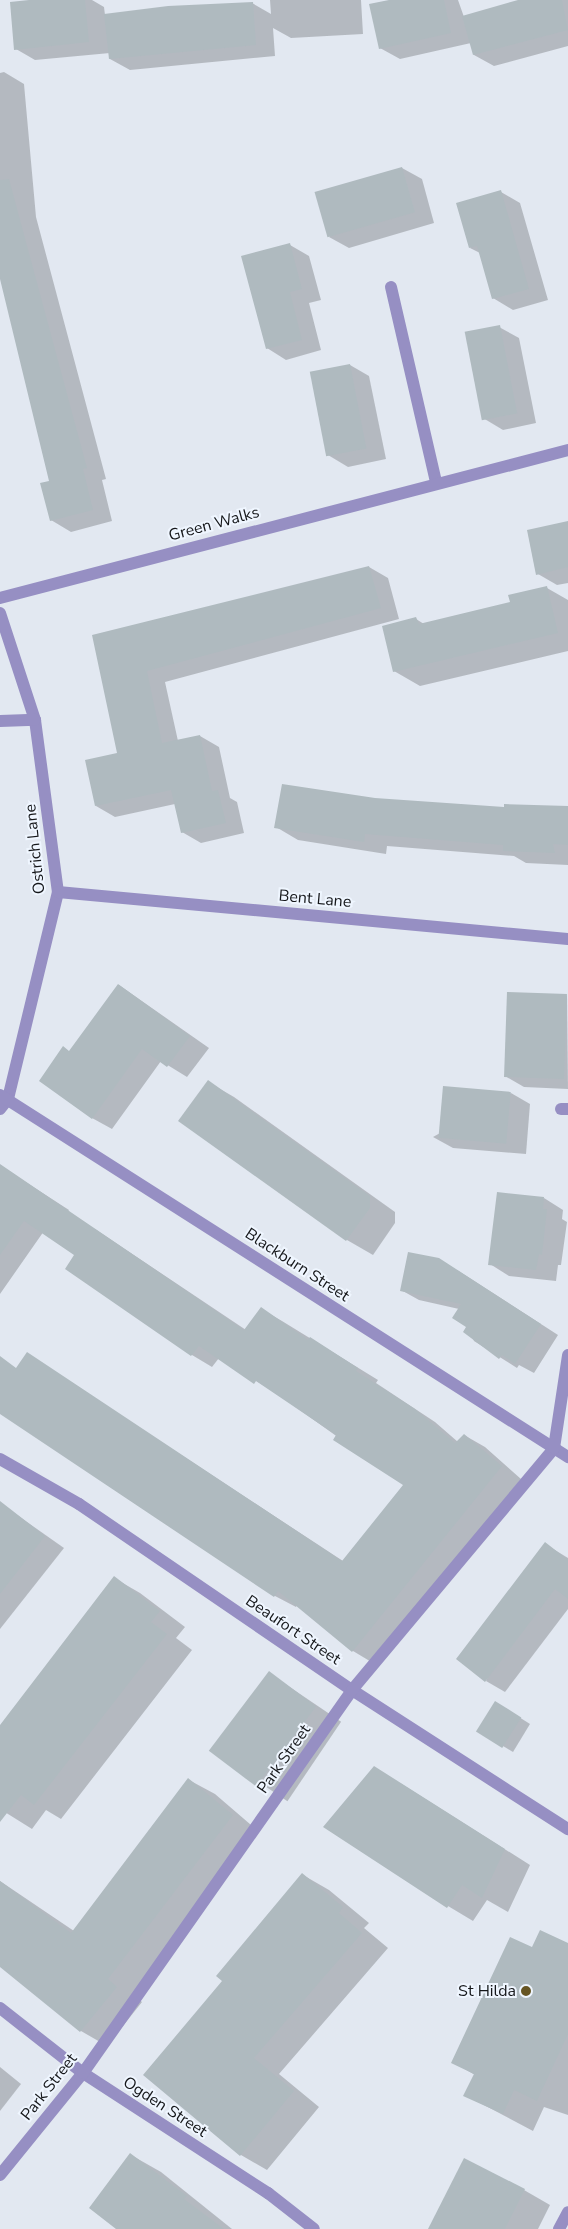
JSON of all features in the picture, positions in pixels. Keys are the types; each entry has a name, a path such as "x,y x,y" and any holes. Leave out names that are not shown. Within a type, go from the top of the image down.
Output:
{"street":[{"path":"391,287 436,482"},
{"name":"Green Walks","path":"0,598 436,482 568,450"},
{"name":"Ostrich Lane","path":"0,613 35,720 58,892 3,1101"},
{"path":"0,721 35,720"},
{"name":"Bent Lane","path":"58,892 568,939"},
{"name":"Blackburn Street","path":"3,1101 568,1457"},
{"path":"554,1448 568,1355"},
{"name":"Park Street","path":"0,2175 82,2073 352,1690 554,1448"},
{"name":"Beaufort Street","path":"0,1459 78,1504 352,1690 568,1828"},
{"name":"Ogden Street","path":"0,2008 82,2073 268,2193 314,2229"},
{"path":"559,2229 568,2212"}],"building":[{"path":"85,0 89,42 14,50 10,2"},
{"path":"389,0 444,0 451,33 379,49 369,4"},
{"path":"518,0 562,0 568,30 473,55 462,16"},
{"path":"253,2 256,45 109,59 104,14 168,6"},
{"path":"402,167 415,212 327,237 315,192"},
{"path":"9,179 87,468 83,469 93,510 50,521 40,483 49,481 0,279 0,180"},
{"path":"501,190 529,289 492,299 477,246 469,248 456,203"},
{"path":"290,243 302,289 290,292 302,340 266,349 241,256"},
{"path":"500,325 517,413 482,420 465,332"},
{"path":"350,364 366,448 326,456 310,372"},
{"path":"568,521 568,567 536,575 527,530"},
{"path":"369,566 381,608 147,671 162,743 200,735 212,791 218,790 226,823 181,833 171,790 95,806 85,760 117,753 92,635"},
{"path":"547,586 558,633 393,672 382,626 416,617 419,624 510,602 508,595"},
{"path":"282,784 375,798 504,807 504,804 568,806 568,845 553,844 555,853 503,851 503,845 365,834 364,842 274,828"},
{"path":"118,984 190,1036 167,1067 142,1049 92,1119 39,1081 63,1046 69,1051"},
{"path":"507,992 567,994 564,1079 504,1077"},
{"path":"208,1080 370,1196 370,1208 346,1241 178,1121"},
{"path":"443,1086 511,1092 506,1144 438,1138"},
{"path":"0,1164 244,1330 261,1307 308,1340 310,1337 358,1368 356,1371 415,1409 455,1443 464,1434 502,1466 352,1652 278,1591 274,1597 0,1414 0,1356 16,1368 27,1352 342,1561 403,1485 333,1440 336,1435 256,1381 254,1384 199,1346 191,1356 65,1269 74,1255 24,1221 0,1255"},
{"path":"497,1192 544,1197 543,1209 547,1209 542,1255 539,1254 536,1270 488,1265"},
{"path":"408,1252 439,1258 541,1324 515,1364 502,1355 499,1359 463,1332 466,1327 452,1318 461,1304 400,1291"},
{"path":"0,1501 45,1536 0,1594"},
{"path":"545,1542 568,1560 568,1599 555,1589 485,1682 456,1659"},
{"path":"114,1576 160,1611 151,1622 167,1634 34,1805 21,1795 0,1822 0,1725"},
{"path":"269,1671 316,1707 256,1786 209,1751"},
{"path":"495,1701 521,1717 502,1748 476,1732"},
{"path":"374,1766 505,1849 482,1898 462,1885 447,1908 323,1827"},
{"path":"188,1778 233,1815 108,1979 117,1987 80,2032 0,1967 0,1881 71,1933"},
{"path":"302,1873 343,1907 339,1913 362,1933 254,2058 294,2091 240,2156 143,2075 222,1981 216,1976"},
{"name":"St Hilda","path":"540,1930 568,1943 568,2034 537,2101 514,2090 503,2114 463,2096 474,2074 451,2063 510,1937 532,1947"},
{"path":"130,2153 187,2196 184,2199 224,2229 116,2229 89,2208"},
{"path":"464,2158 525,2189 505,2229 428,2229"}],"place":[{"name":"St Hilda","path":"526,1991"}]}
